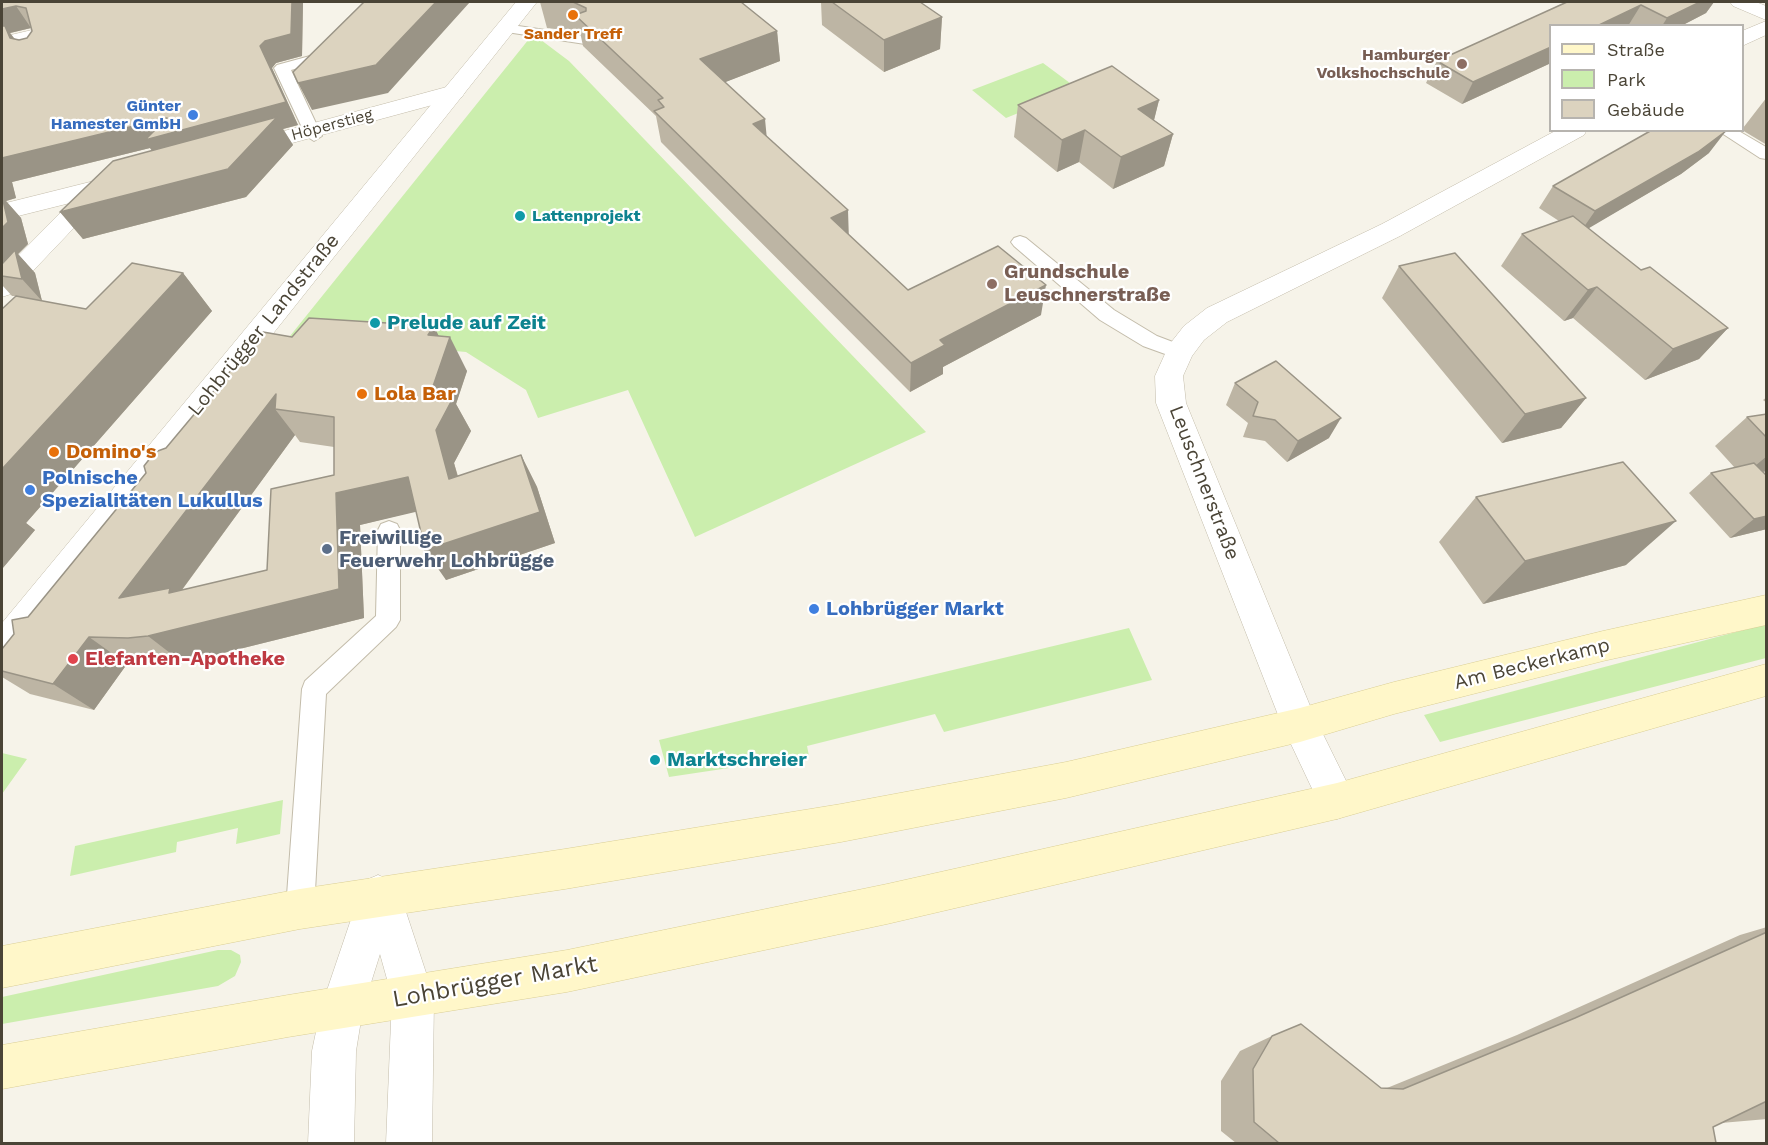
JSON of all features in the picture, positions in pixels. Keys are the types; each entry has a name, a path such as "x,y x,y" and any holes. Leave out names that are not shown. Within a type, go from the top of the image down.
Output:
{"main road":[{"name":"Am Beckerkamp","path":"1300,725 1394,698 1603,646 1767,610"},
{"path":"1337,801 1767,680"},
{"path":"2,968 157,935 300,909 565,869 842,823 1066,780 1300,725"},
{"name":"Lohbrügger Markt","path":"2,1067 590,967 899,901 1337,801"}],"street":[{"name":"Lohbrügger Landstraße","path":"2,648 527,2"},
{"path":"1740,2 1767,14"},
{"path":"1744,39 1767,27"},
{"path":"2,43 32,36 35,53"},
{"name":"Höperstieg","path":"222,155 313,133 454,92"},
{"name":"Leuschnerstraße","path":"1337,801 1300,725 1171,403 1169,376 1179,351 1194,333 1217,315 1391,230 1572,132"},
{"path":"2,212 144,176"},
{"path":"2,288 100,188"},
{"path":"378,896 391,923 414,997 409,1143"},
{"path":"331,1143 334,1051 342,1008 378,896"}],"lane":[{"path":"505,28 585,40"},
{"path":"313,133 282,68 321,57"},
{"path":"1728,132 1767,154"},
{"path":"1020,242 1107,315 1150,341 1179,351"},
{"path":"300,909 314,689 388,620 389,530"}],"green space":[{"path":"533,34 569,61 926,432 695,537 628,390 538,418 526,390 466,352 290,336"},
{"path":"1043,63 1078,89 1006,118 972,90"},
{"path":"1766,624 1766,658 1440,742 1424,715"},
{"path":"1129,628 1152,680 944,732 935,714 807,746 809,756 669,777 659,740"},
{"path":"2,753 27,759 2,794"},
{"path":"283,800 280,834 236,844 238,828 177,842 176,852 70,876 75,846"},
{"path":"218,950 231,950 240,955 241,962 235,976 218,986 2,1024 2,997"}],"building":[{"path":"2,2 292,2 291,34 265,41 260,46 286,102 145,140 167,118 2,158 2,26 5,26 10,38 19,40 27,38 32,31 26,8 16,6 2,9"},
{"path":"364,2 436,2 376,65 298,83 293,72"},
{"path":"573,2 741,2 777,31 700,59 765,119 753,124 848,210 831,218 908,290 998,246 1046,285 940,340 945,345 911,363 654,111 664,107 658,100 663,98 575,15 586,11 586,8"},
{"path":"832,2 920,2 942,17 884,40"},
{"path":"1567,2 1700,2 1667,18 1641,5 1601,24 1549,24 1549,48 1473,82 1437,61"},
{"path":"1112,66 1159,100 1138,109 1173,134 1121,157 1085,130 1062,140 1018,105"},
{"path":"277,117 228,169 60,212 113,161"},
{"path":"1648,132 1725,132 1698,152 1595,211 1553,186"},
{"path":"2,196 8,222 2,228"},
{"path":"1573,216 1641,270 1650,267 1728,328 1673,349 1597,287 1588,290 1522,234"},
{"path":"15,250 22,279 2,276 2,264"},
{"path":"1455,253 1586,398 1525,414 1399,266"},
{"path":"132,263 183,273 2,469 2,309 16,296 86,309"},
{"path":"309,318 434,326 428,335 450,337 430,395 453,398 436,430 449,479 521,455 540,512 425,550 408,477 336,493 339,589 148,636 89,637 53,684 2,671 2,649 14,634 12,620 28,617 146,473 144,466 155,452 166,448 263,332 292,337","holes":["276,394 275,409 334,417 334,475 271,489 267,570 169,593 170,588 119,598"]},
{"path":"1276,361 1341,418 1298,441 1275,420 1253,416 1258,402 1235,383"},
{"path":"1767,414 1767,438 1747,417"},
{"path":"1623,462 1676,521 1525,561 1476,497"},
{"path":"1754,463 1767,476 1767,516 1754,519 1711,473"},
{"path":"1767,932 1767,1101 1713,1127 1716,1143 1279,1143 1254,1122 1253,1069 1272,1036 1301,1024 1381,1088 1403,1089 1575,1018"}],"place":[{"name":"Sander Treff","path":"573,15"},
{"name":"Hamburger Volkshochschule","path":"1462,64"},
{"name":"Günter Hamester GmbH","path":"193,115"},
{"name":"Lattenprojekt","path":"520,216"},
{"name":"Grundschule Leuschnerstraße","path":"992,284"},
{"name":"Prelude auf Zeit","path":"375,323"},
{"name":"Lola Bar","path":"362,394"},
{"name":"Domino's","path":"54,452"},
{"name":"Polnische Spezialitäten Lukullus","path":"30,490"},
{"name":"Freiwillige Feuerwehr Lohbrügge","path":"327,549"},
{"name":"Lohbrügger Markt","path":"814,609"},
{"name":"Elefanten-Apotheke","path":"73,659"},
{"name":"Marktschreier","path":"655,760"}]}
